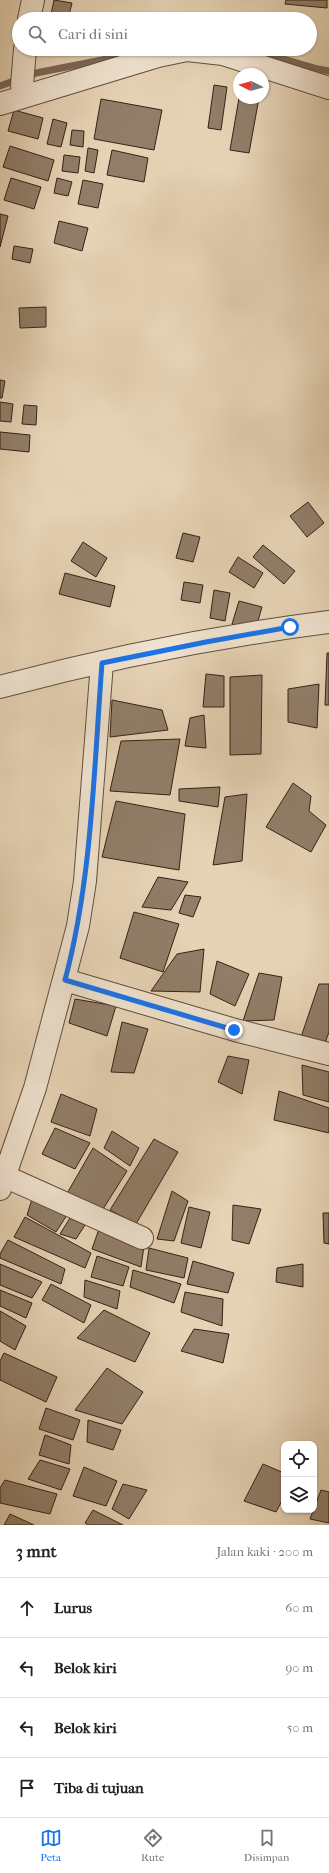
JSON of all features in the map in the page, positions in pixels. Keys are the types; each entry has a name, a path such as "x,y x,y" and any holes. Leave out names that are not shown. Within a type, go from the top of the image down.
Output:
{"street":[{"path":"30,12 33,0"},
{"path":"22,91 24,56"},
{"path":"1,109 22,91 158,56"},
{"path":"229,56 329,88"},
{"path":"0,687 102,663 206,642 329,622"},
{"path":"102,663 85,881 78,926 65,980 35,1088 2,1183 142,1238"},
{"path":"65,980 234,1030 329,1054"}],"building":[{"path":"54,0 72,3 70,12 51,12"},
{"path":"286,0 327,0 327,8 285,4"},
{"path":"214,85 227,87 221,130 208,128"},
{"path":"101,99 162,110 154,150 94,139"},
{"path":"238,104 258,104 249,153 230,150"},
{"path":"14,110 43,118 38,139 8,131"},
{"path":"53,119 67,123 61,147 47,144"},
{"path":"72,130 84,131 83,147 70,145"},
{"path":"10,146 54,160 48,181 3,167"},
{"path":"88,148 98,150 94,173 85,171"},
{"path":"112,150 148,158 144,182 107,175"},
{"path":"64,155 80,157 78,173 62,171"},
{"path":"11,178 41,187 34,209 4,200"},
{"path":"57,178 72,182 68,196 54,193"},
{"path":"83,180 103,184 98,208 78,204"},
{"path":"0,214 8,216 0,247"},
{"path":"59,221 88,228 82,251 54,243"},
{"path":"14,246 33,249 30,263 12,259"},
{"path":"46,307 46,327 20,328 19,308"},
{"path":"0,380 5,381 2,398 0,398"},
{"path":"0,402 13,404 11,422 0,421"},
{"path":"24,405 37,406 36,425 22,424"},
{"path":"0,432 30,435 29,452 0,449"},
{"path":"308,502 324,523 307,537 290,516"},
{"path":"183,533 200,537 193,562 176,558"},
{"path":"83,542 107,558 96,577 71,561"},
{"path":"263,545 295,571 284,584 253,557"},
{"path":"238,557 263,573 254,588 229,572"},
{"path":"65,573 115,586 110,607 59,594"},
{"path":"184,582 203,585 200,603 181,600"},
{"path":"214,590 230,593 225,621 210,618"},
{"path":"239,601 262,607 255,631 232,624"},
{"path":"327,653 329,653 329,705 325,705"},
{"path":"206,674 224,676 224,707 203,707"},
{"path":"262,675 261,754 230,755 230,677"},
{"path":"319,684 317,728 288,722 288,689"},
{"path":"112,700 162,710 168,730 110,737"},
{"path":"204,715 206,748 185,746 190,718"},
{"path":"180,739 170,795 110,791 121,741"},
{"path":"293,783 311,796 309,811 326,825 311,852 266,827"},
{"path":"220,787 218,807 179,801 179,789"},
{"path":"247,794 242,861 213,865 225,797"},
{"path":"116,801 185,814 179,870 102,857"},
{"path":"158,877 188,882 171,910 142,907"},
{"path":"185,895 201,897 193,917 179,913"},
{"path":"134,912 179,924 163,972 120,958"},
{"path":"204,949 200,992 151,991 177,954"},
{"path":"217,961 249,974 235,1006 210,994"},
{"path":"259,973 282,977 274,1020 243,1021"},
{"path":"319,984 329,984 329,1032 324,1046 301,1037"},
{"path":"75,999 116,1006 107,1036 69,1023"},
{"path":"122,1022 148,1029 134,1073 111,1072"},
{"path":"228,1056 249,1060 242,1094 218,1082"},
{"path":"302,1065 329,1072 329,1102 303,1095"},
{"path":"279,1091 329,1108 329,1133 274,1120"},
{"path":"61,1094 97,1109 90,1136 51,1122"},
{"path":"55,1128 90,1143 75,1169 42,1154"},
{"path":"112,1131 139,1148 130,1166 104,1148"},
{"path":"154,1139 178,1152 136,1224 110,1210"},
{"path":"93,1148 127,1171 98,1217 65,1197"},
{"path":"172,1191 188,1201 174,1241 157,1239"},
{"path":"33,1196 67,1215 56,1232 27,1215"},
{"path":"233,1205 261,1209 249,1244 232,1240"},
{"path":"189,1207 210,1212 201,1248 181,1243"},
{"path":"323,1213 329,1213 329,1244 324,1243"},
{"path":"25,1217 91,1253 85,1268 14,1237"},
{"path":"70,1218 85,1225 76,1239 60,1234"},
{"path":"99,1229 144,1246 141,1267 92,1249"},
{"path":"8,1240 65,1269 61,1284 0,1258 0,1254"},
{"path":"149,1248 188,1258 184,1278 146,1270"},
{"path":"97,1256 129,1267 123,1286 91,1277"},
{"path":"193,1261 234,1273 228,1293 187,1284"},
{"path":"0,1264 42,1282 32,1298 0,1285"},
{"path":"303,1264 303,1287 276,1282 277,1268"},
{"path":"133,1270 181,1284 174,1303 130,1287"},
{"path":"85,1280 120,1291 117,1309 84,1297"},
{"path":"51,1284 91,1305 84,1323 42,1300"},
{"path":"0,1290 32,1303 26,1318 0,1306"},
{"path":"185,1292 223,1299 222,1326 181,1312"},
{"path":"104,1310 150,1333 135,1362 77,1338"},
{"path":"0,1311 26,1326 15,1350 0,1341"},
{"path":"194,1329 229,1334 223,1363 181,1351"},
{"path":"4,1353 57,1377 46,1402 0,1380 0,1361"},
{"path":"107,1368 143,1392 122,1424 75,1410"},
{"path":"46,1408 80,1420 73,1440 39,1429"},
{"path":"88,1420 121,1430 113,1450 87,1442"},
{"path":"45,1435 71,1445 69,1464 39,1455"},
{"path":"40,1460 70,1469 61,1490 28,1479"},
{"path":"263,1464 281,1472 281,1503 276,1512 244,1501"},
{"path":"84,1467 117,1481 106,1506 73,1496"},
{"path":"5,1480 57,1494 50,1514 0,1503 0,1488"},
{"path":"123,1484 147,1490 129,1519 112,1509"},
{"path":"321,1490 329,1492 329,1523 310,1519 312,1513 317,1513 317,1501"},
{"path":"93,1510 123,1525 88,1525 85,1523"},
{"path":"10,1514 34,1525 4,1525"}],"waterway":[{"path":"0,86 36,73 119,56"},
{"path":"272,56 329,71"}],"route":[{"path":"234,1030 65,980 78,926 85,881 102,663 290,627"}]}
